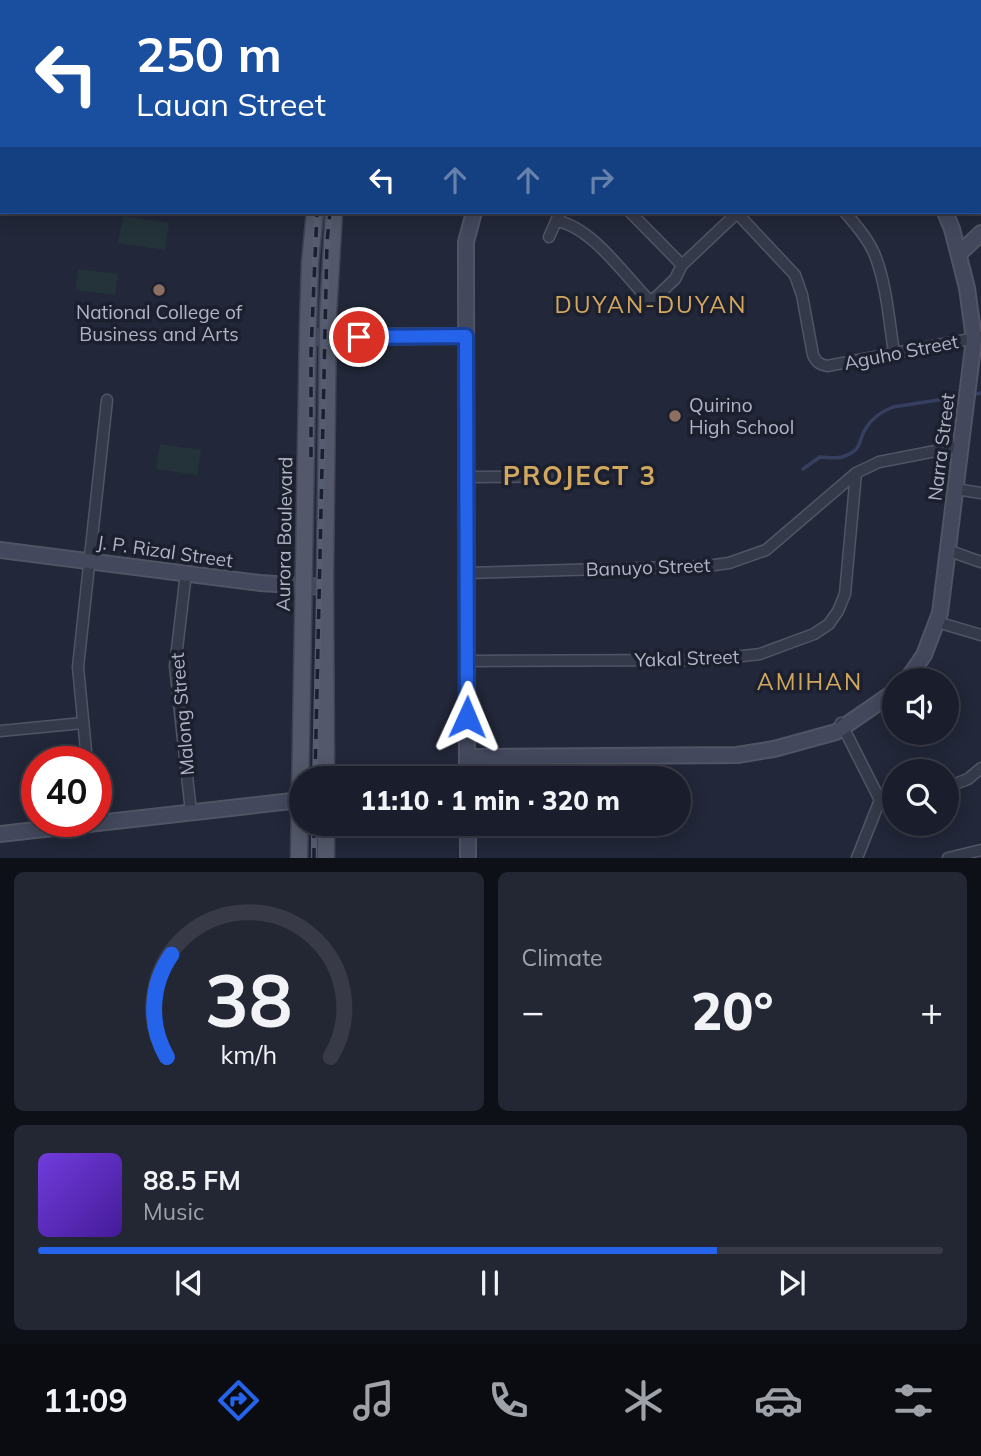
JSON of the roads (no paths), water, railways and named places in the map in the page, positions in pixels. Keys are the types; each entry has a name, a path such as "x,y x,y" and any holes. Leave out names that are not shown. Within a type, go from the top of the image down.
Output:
{"main road":[{"name":"Aurora Boulevard","path":"301,766 308,337 315,214"},
{"path":"326,766 328,284 334,214"},
{"name":"Aurora Boulevard","path":"299,836 299,858"},
{"path":"326,836 326,858"}],"street":[{"path":"467,766 467,242 474,214"},
{"path":"632,214 682,264"},
{"path":"549,237 558,216 590,238 650,300 656,299 676,279 682,264 739,214"},
{"name":"Aguho Street","path":"739,214 795,275 802,295 813,355 821,365 827,366 979,334"},
{"path":"847,214 875,256 882,279 894,352"},
{"name":"Narra Street","path":"916,668 925,655 937,622 979,334 959,254 946,214"},
{"path":"959,254 981,233"},
{"path":"308,337 466,336"},
{"path":"85,746 78,667 107,400"},
{"name":"Banuyo Street","path":"468,573 707,566 729,563 766,550 856,473 879,462 961,446"},
{"name":"Yakal Street","path":"468,661 708,660 760,653 814,634 829,624 845,594 856,473"},
{"path":"467,477 586,477"},
{"path":"956,489 981,492"},
{"name":"J. P. Rizal Street","path":"0,550 260,583 325,587"},
{"path":"947,550 981,562"},
{"name":"Malong Street","path":"187,573 175,666 191,813"},
{"path":"937,622 981,635"},
{"path":"467,757 737,755 774,749 827,734 882,700"},
{"path":"0,731 83,723"},
{"path":"845,724 880,800 857,858"},
{"path":"959,782 981,768"},
{"path":"112,820 289,801"},
{"path":"0,834 21,831"},
{"path":"468,836 468,858"},
{"path":"948,858 981,850"}],"waterway":[{"path":"970,395 981,393"},
{"path":"803,469 820,457 839,458 854,451 868,424 893,407 964,396"}],"railway":[{"path":"311,457 311,351 317,214"},
{"path":"315,766 330,214"},
{"path":"314,836 314,858"}],"place":[{"name":"National College of Business and Arts","path":"159,290"},
{"name":"Quirino High School","path":"675,416"}],"district":[{"name":"DUYAN-DUYAN","path":"651,305"},
{"name":"PROJECT 3","path":"580,476"},
{"name":"AMIHAN","path":"810,682"}]}
